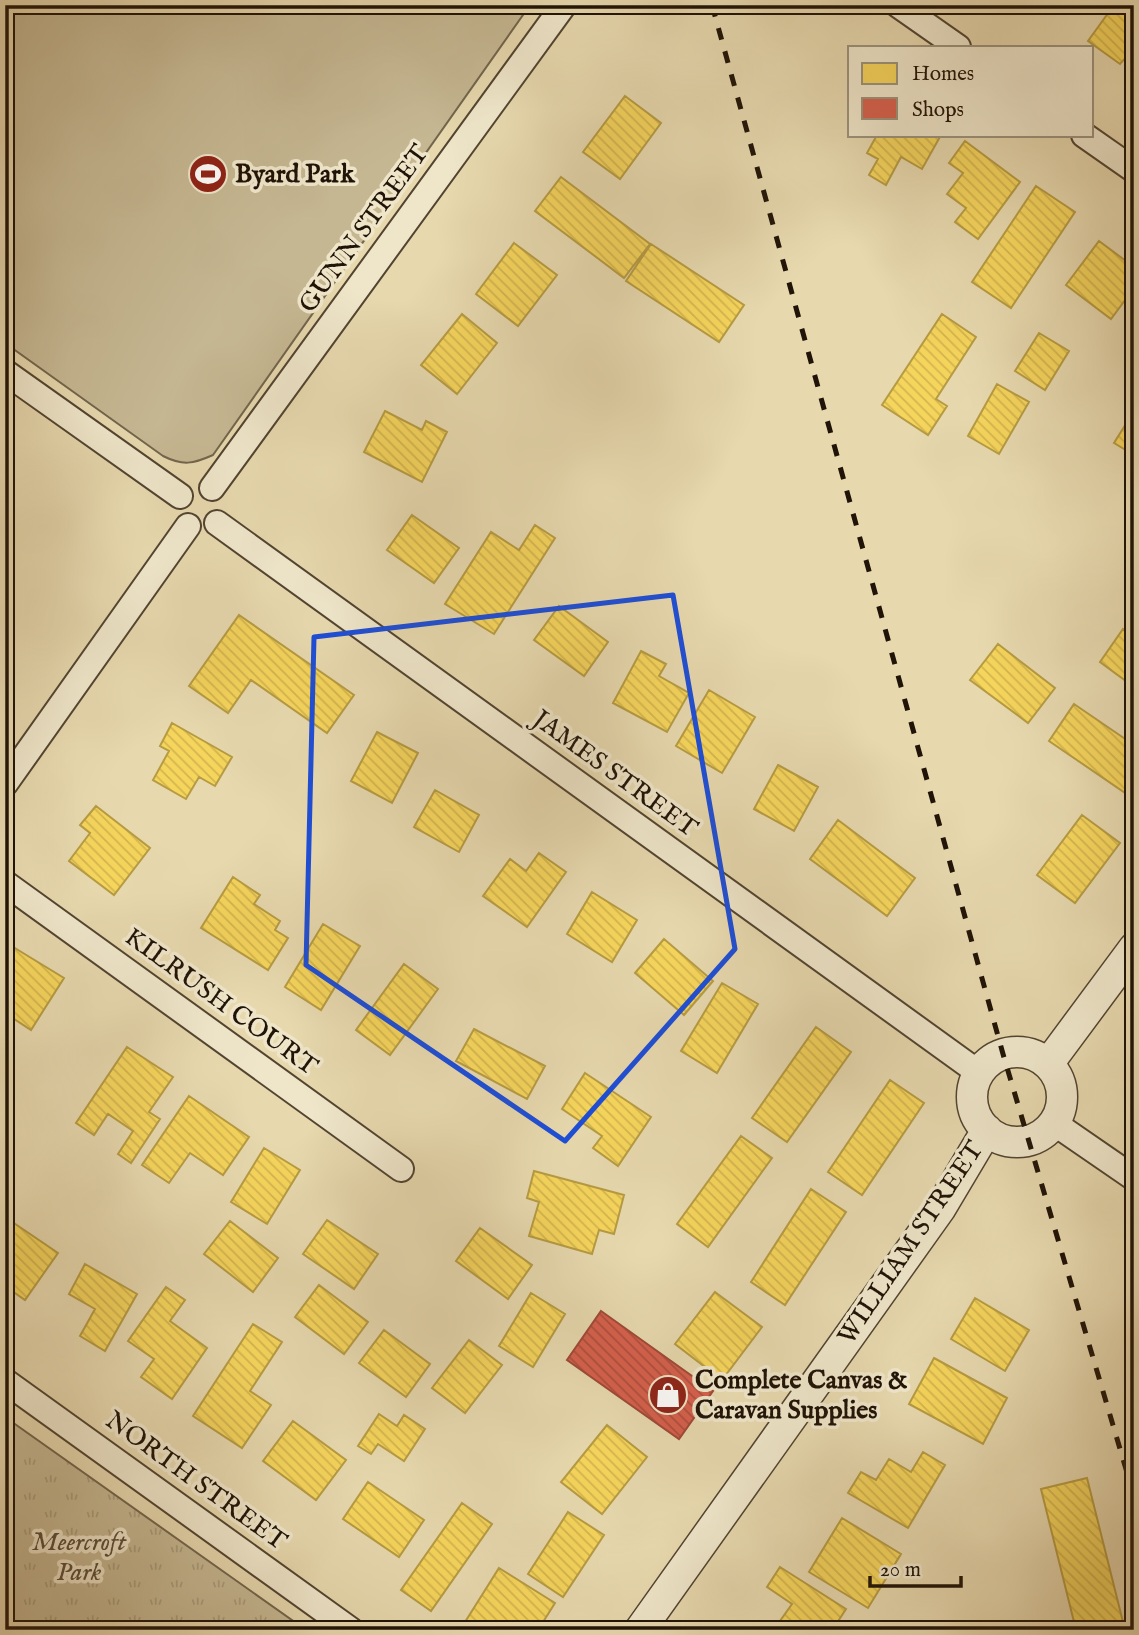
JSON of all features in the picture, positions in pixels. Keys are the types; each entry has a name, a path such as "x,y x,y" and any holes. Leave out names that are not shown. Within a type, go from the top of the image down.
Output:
{"street":[{"name":"GUNN STREET","path":"212,488 564,5"},
{"path":"898,5 957,46"},
{"path":"1084,136 1134,170"},
{"path":"5,372 180,496"},
{"path":"192,486 212,488 218,493 223,508 217,523 203,530 188,526 179,514 180,496 192,486"},
{"name":"JAMES STREET","path":"217,523 979,1073"},
{"path":"5,784 188,526"},
{"name":"KILRUSH COURT","path":"5,883 401,1169"},
{"path":"1048,1065 1134,948"},
{"path":"1019,1052 1034,1055 1048,1065 1057,1077 1062,1092 1061,1107 1054,1123 1028,1140 1013,1142 987,1130 977,1118 973,1103 973,1087 979,1073 989,1062 1003,1054 1019,1052"},
{"path":"1054,1123 1134,1178"},
{"name":"WILLIAM STREET","path":"640,1630 940,1209 987,1130"},
{"name":"NORTH STREET","path":"5,1381 351,1630"}],"highlighted area":[{"path":"673,595 735,949 565,1141 306,965 314,637"}],"green space":[{"name":"Byard Park","path":"5,5 530,5 213,455 188,463 163,456 5,343"},
{"name":"Meercroft Park","path":"5,1417 306,1630 5,1630"}],"building: Homes":[{"path":"1114,5 1122,5 1129,10 1134,5 1134,58 1129,54 1120,64 1088,41"},
{"path":"625,96 661,123 620,179 583,152"},
{"path":"876,136 940,136 922,169 901,157 886,185 869,175 878,159 867,153"},
{"path":"965,141 1020,182 978,239 955,222 966,208 947,194 963,173 949,163"},
{"path":"561,177 650,244 624,278 535,211"},
{"path":"1036,186 1075,212 1011,308 972,282"},
{"path":"1099,241 1134,267 1134,288 1111,319 1066,285"},
{"path":"514,243 557,275 518,326 476,294"},
{"path":"651,244 744,305 719,342 626,281"},
{"path":"462,314 497,343 457,394 421,365"},
{"path":"942,314 976,337 936,399 947,406 928,435 882,405"},
{"path":"1039,333 1069,351 1045,390 1015,371"},
{"path":"997,384 1029,402 999,454 968,436"},
{"path":"385,411 422,430 426,421 447,432 422,482 364,452"},
{"path":"1134,411 1134,455 1114,443"},
{"path":"412,515 459,548 434,583 387,550"},
{"path":"535,525 555,538 494,634 445,604 491,532 519,550"},
{"path":"559,606 608,642 584,676 534,640"},
{"path":"239,615 354,695 327,733 251,680 228,713 189,686"},
{"path":"1123,629 1134,637 1134,687 1100,662"},
{"path":"998,644 1055,688 1028,723 970,680"},
{"path":"641,651 666,664 659,676 689,693 667,732 613,703"},
{"path":"709,690 755,717 722,773 676,746"},
{"path":"1074,704 1134,745 1134,799 1049,741"},
{"path":"172,723 232,757 215,786 199,777 186,799 153,780 169,751 160,746"},
{"path":"377,732 418,753 392,803 351,781"},
{"path":"778,765 818,787 794,831 754,809"},
{"path":"435,790 479,815 459,852 414,827"},
{"path":"96,806 150,848 114,895 69,861 90,833 80,825"},
{"path":"1082,815 1120,843 1075,903 1037,875"},
{"path":"838,820 915,878 887,916 810,859"},
{"path":"539,853 566,872 527,927 483,896 510,859 526,871"},
{"path":"233,877 260,895 254,904 280,921 275,930 288,938 268,970 201,928"},
{"path":"592,892 637,920 612,962 567,934"},
{"path":"323,924 360,946 321,1010 285,987"},
{"path":"664,939 713,981 684,1015 635,973"},
{"path":"5,942 64,978 31,1030 5,1013"},
{"path":"404,964 438,989 390,1055 356,1030"},
{"path":"722,983 758,1004 717,1073 681,1051"},
{"path":"816,1027 851,1052 787,1142 752,1118"},
{"path":"474,1029 545,1066 527,1099 456,1061"},
{"path":"127,1047 173,1077 149,1112 160,1119 131,1163 118,1154 133,1131 108,1114 94,1135 76,1123"},
{"path":"585,1073 651,1117 618,1166 593,1148 602,1136 562,1109"},
{"path":"890,1080 924,1103 862,1195 828,1172"},
{"path":"189,1096 249,1137 223,1175 190,1153 169,1183 142,1165"},
{"path":"741,1136 772,1158 708,1247 677,1224"},
{"path":"264,1148 300,1170 267,1224 231,1202"},
{"path":"534,1171 624,1195 614,1234 599,1230 592,1254 529,1236 539,1202 527,1198"},
{"path":"811,1189 846,1212 785,1305 751,1282"},
{"path":"5,1217 58,1253 25,1300 5,1286 8,1271 5,1269"},
{"path":"327,1220 378,1254 354,1289 303,1254"},
{"path":"230,1221 278,1258 253,1292 204,1254"},
{"path":"480,1228 532,1265 508,1299 456,1261"},
{"path":"85,1264 137,1294 105,1351 80,1336 95,1309 69,1294"},
{"path":"319,1285 368,1322 344,1354 295,1317"},
{"path":"166,1287 185,1300 170,1321 207,1348 172,1399 141,1377 154,1359 128,1341"},
{"path":"715,1292 762,1327 722,1380 675,1344"},
{"path":"531,1293 565,1314 533,1367 499,1346"},
{"path":"975,1298 1029,1330 1005,1371 951,1339"},
{"path":"253,1324 282,1342 250,1391 271,1405 242,1448 193,1416"},
{"path":"384,1330 430,1364 406,1397 359,1363"},
{"path":"469,1340 502,1365 465,1413 432,1388"},
{"path":"934,1358 1007,1398 983,1444 909,1404"},
{"path":"379,1414 397,1426 404,1415 425,1429 404,1461 378,1444 371,1454 358,1446"},
{"path":"293,1421 346,1460 316,1500 263,1461"},
{"path":"607,1425 647,1457 602,1514 561,1482"},
{"path":"923,1452 945,1465 908,1528 848,1493 861,1472 876,1480 889,1459 911,1472"},
{"path":"1087,1478 1125,1630 1076,1630 1041,1489"},
{"path":"368,1482 424,1520 399,1557 343,1519"},
{"path":"462,1503 492,1524 431,1611 401,1590"},
{"path":"568,1512 604,1535 563,1597 528,1574"},
{"path":"842,1518 901,1554 868,1608 809,1572"},
{"path":"780,1567 846,1609 835,1626 840,1630 793,1630 780,1621 792,1604 767,1587"},
{"path":"499,1568 555,1603 538,1630 460,1630"}],"building: Shops":[{"path":"601,1311 713,1391 679,1439 567,1360"}],"railway":[{"path":"712,5 1003,1054 1134,1496"}],"place":[{"name":"Byard Park","path":"208,174"},
{"name":"Complete Canvas & Caravan Supplies","path":"668,1395"}]}
